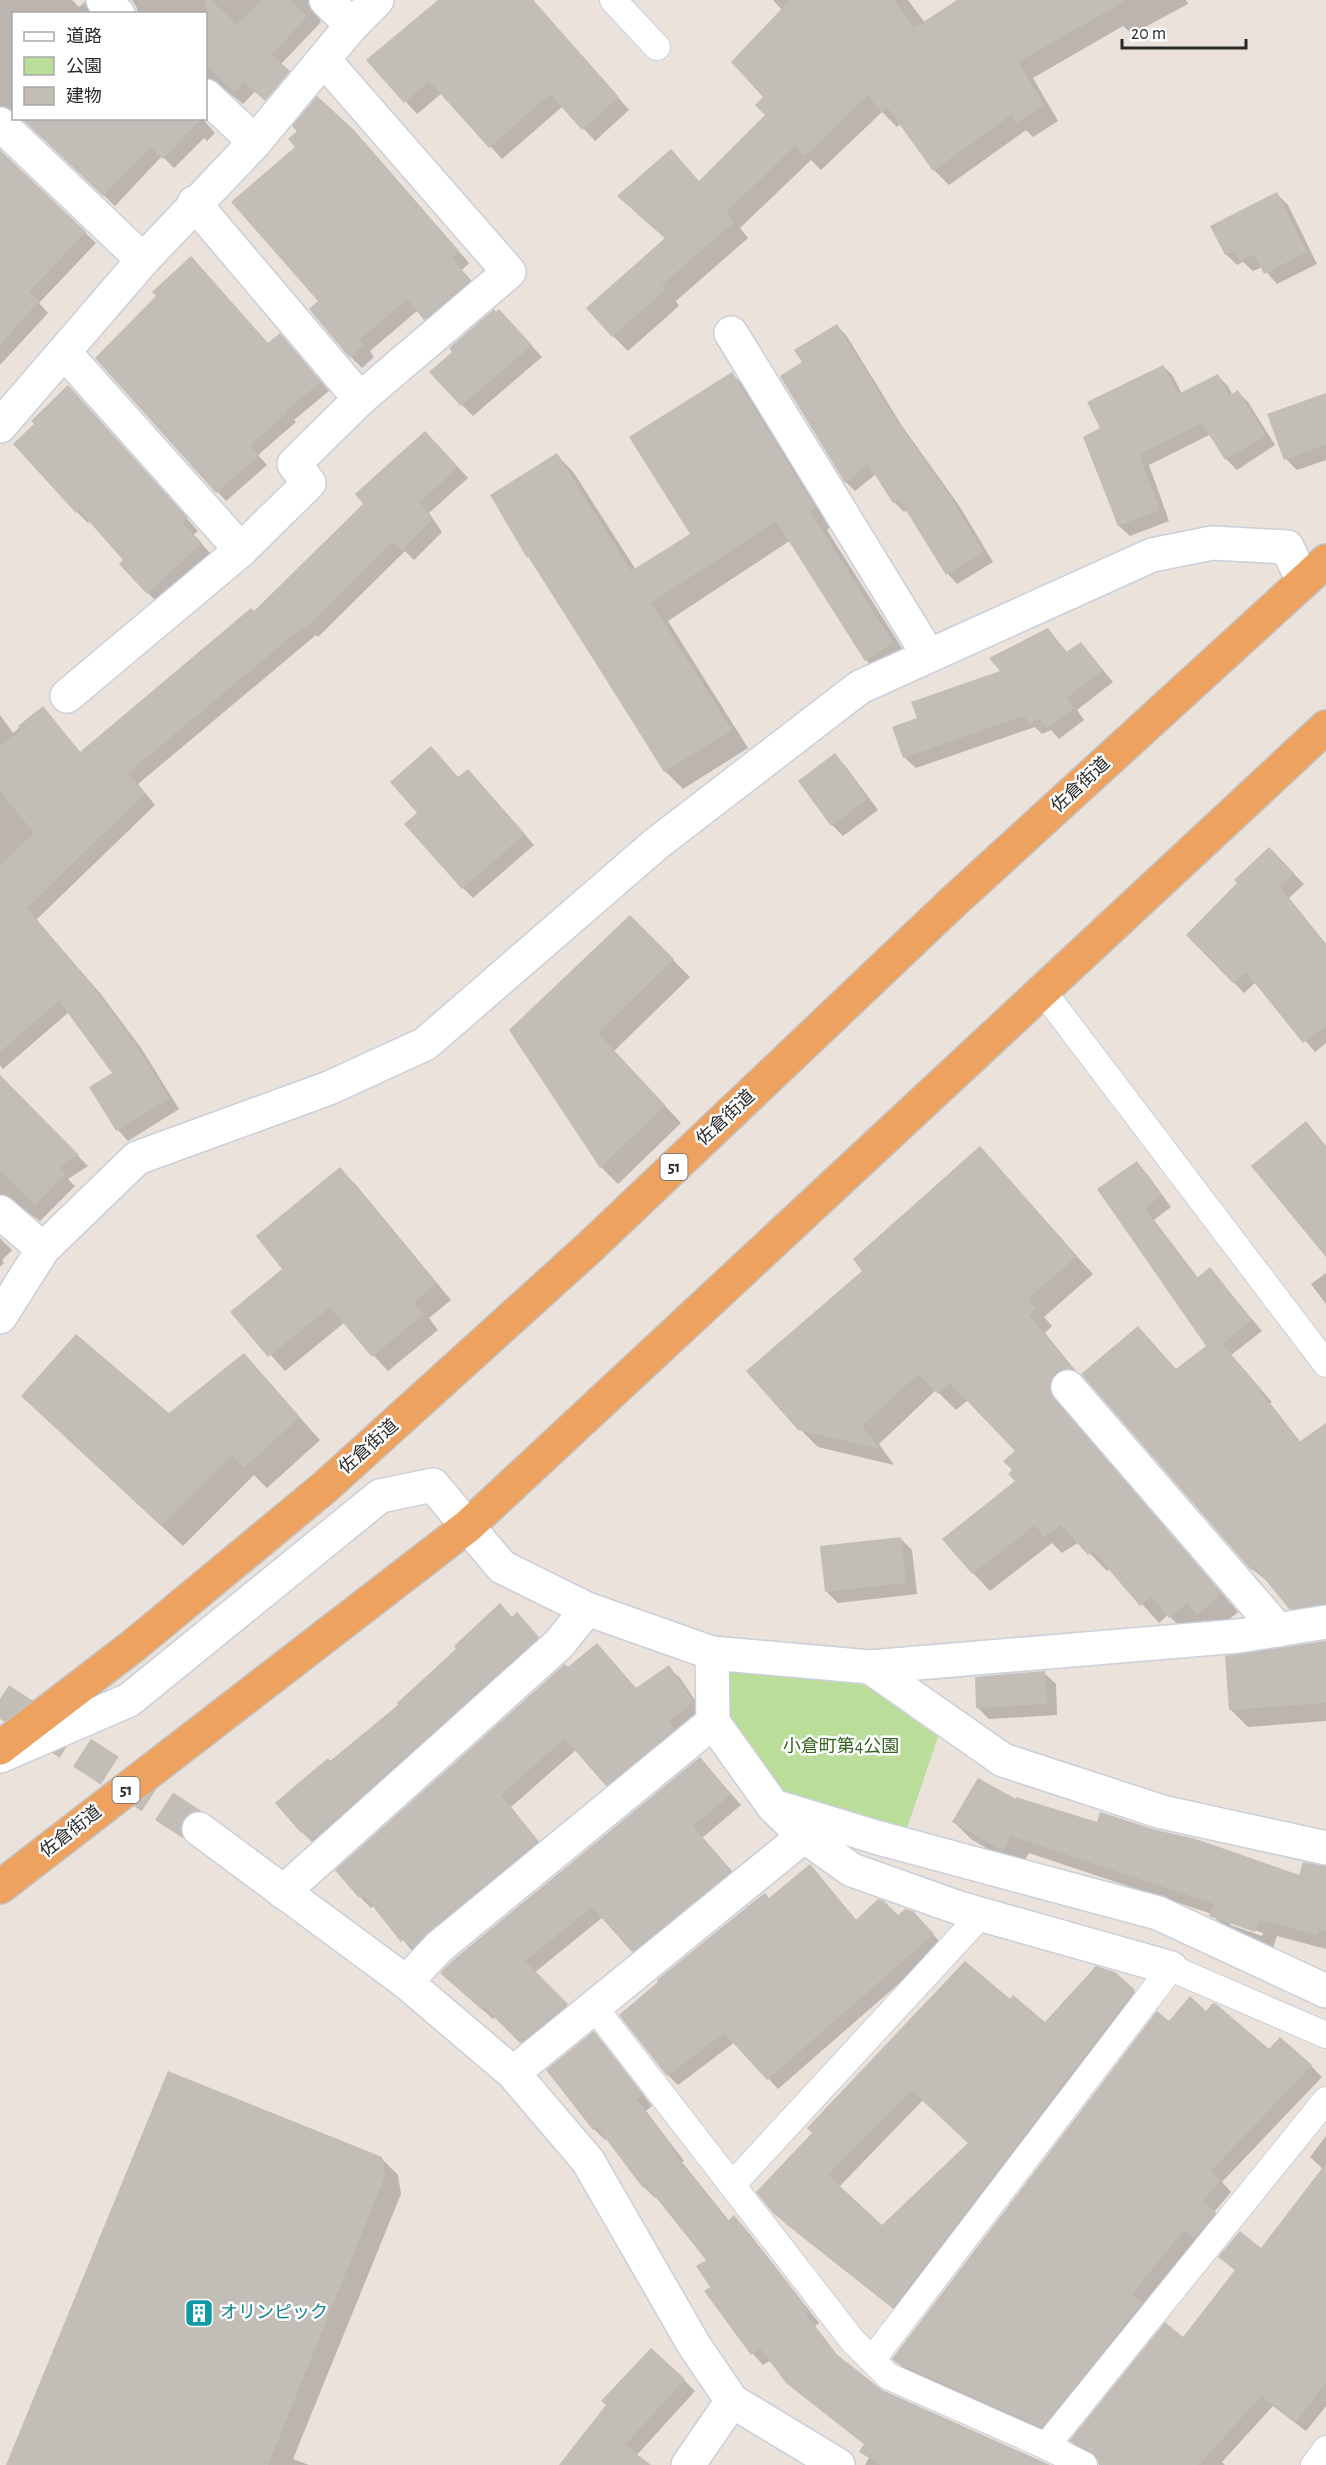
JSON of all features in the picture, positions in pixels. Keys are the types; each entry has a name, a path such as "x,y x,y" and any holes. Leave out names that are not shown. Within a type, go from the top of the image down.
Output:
{"highway":[{"name":"佐倉街道","path":"0,1748 133,1646 325,1487 591,1246 953,902 1314,571"},
{"name":"佐倉街道","path":"0,1887 468,1526 1326,727"}],"street":[{"path":"103,0 116,12"},
{"path":"326,0 352,25"},
{"path":"0,426 142,260 194,203 255,142 352,25 377,0"},
{"path":"67,696 241,550 309,483 294,464 360,399 509,272 324,60"},
{"path":"207,97 255,142"},
{"path":"0,124 142,260"},
{"path":"194,203 360,399"},
{"path":"731,333 929,656"},
{"path":"64,352 241,550"},
{"path":"0,1317 43,1249 137,1158 329,1088 425,1044 656,844 860,687 1152,555 1212,543 1287,547 1314,571"},
{"path":"0,1212 43,1249"},
{"path":"1068,1387 1278,1630"},
{"path":"0,1756 129,1700 380,1496 433,1485 502,1567 587,1609 712,1653 870,1666 1239,1636 1326,1622"},
{"path":"283,1892 559,1644 587,1609"},
{"path":"712,1653 713,1722 774,1806 804,1836 852,1870 982,1914 1172,1968"},
{"path":"870,1666 1003,1760 1162,1812 1326,1848"},
{"path":"406,1982 439,1947 713,1722"},
{"path":"774,1806 879,1838 1158,1913 1326,1991"},
{"path":"199,1829 406,1982 513,2073 588,2161 694,2345 732,2400 838,2465"},
{"path":"513,2073 804,1836"},
{"path":"688,2465 732,2400"}],"lane":[{"path":"613,0 657,47"},
{"path":"1042,990 1326,1364"},
{"path":"732,2185 982,1914"},
{"path":"872,2360 1172,1968 1326,2035"},
{"path":"594,2007 852,2340 888,2376 1084,2465"},
{"path":"1046,2446 1326,2100"},
{"path":"1314,2465 1326,2449"}],"green space":[{"name":"小倉町第4公園","path":"724,1664 865,1685 938,1737 906,1831 777,1796 719,1719"}],"building":[{"path":"206,0 211,0 237,25 261,0 289,0 307,16 272,55 290,71 265,101 244,82 234,92 207,66"},
{"path":"438,0 533,0 619,97 582,130 550,94 489,148 429,81 404,103 366,60"},
{"path":"790,0 894,0 914,28 957,0 1127,0 1018,62 1044,105 1017,123 1011,115 933,171 887,107 881,112 868,95 805,156 795,146 726,212 734,222 662,285 665,290 612,337 586,308 665,238 617,196 671,149 699,181 765,115 755,105 763,97 731,62"},
{"path":"317,96 353,129 459,251 452,258 470,280 424,320 407,299 360,339 364,345 350,358 309,309 318,301 231,202 295,147 288,139 297,131 292,126"},
{"path":"23,120 200,120 163,159 150,147 103,196"},
{"path":"0,150 86,232 29,292 39,301 0,345"},
{"path":"1277,192 1307,252 1264,274 1254,254 1240,261 1234,250 1225,255 1210,226"},
{"path":"191,256 268,343 280,333 321,382 286,410 288,412 250,445 259,455 216,493 95,358 156,296 152,292"},
{"path":"494,309 496,312 499,309 532,345 461,406 429,372 452,352 449,348"},
{"path":"837,324 893,415 950,496 984,552 946,575 899,499 893,503 868,464 845,483 780,376 802,362 794,350"},
{"path":"1163,365 1178,394 1218,374 1229,396 1238,390 1266,435 1225,460 1202,423 1139,455 1160,510 1118,526 1083,437 1100,428 1087,402"},
{"path":"732,372 815,507 810,511 893,643 865,661 776,521 651,603 732,730 664,772 529,557 527,558 490,495 557,453 631,571 690,534 629,437"},
{"path":"68,385 188,518 183,523 202,543 147,594 119,564 123,560 79,510 76,513 13,444 34,424 31,421"},
{"path":"1326,393 1326,445 1284,460 1267,414"},
{"path":"425,431 458,467 420,502 432,520 402,550 393,542 306,628 304,626 128,773 145,793 27,908 89,981 130,1036 170,1098 116,1131 89,1087 112,1073 59,1001 0,1052 0,865 34,833 0,791 0,746 21,730 18,726 43,706 80,752 251,608 254,611 363,504 355,494"},
{"path":"1048,628 1066,652 1081,642 1103,670 1067,698 1074,708 1047,728 1039,719 1029,724 1024,716 903,758 892,727 917,718 911,702 1000,671 989,658"},
{"path":"431,746 458,777 468,769 525,834 462,889 404,824 417,813 390,782"},
{"path":"835,753 868,799 831,826 798,781"},
{"path":"1269,847 1294,873 1280,887 1326,945 1326,1025 1303,1043 1246,972 1233,983 1186,935 1237,883 1234,880"},
{"path":"630,915 674,959 598,1033 665,1105 600,1168 509,1030"},
{"path":"0,1075 79,1155 59,1167 65,1174 35,1205 0,1171"},
{"path":"1306,1121 1326,1146 1326,1257 1251,1166"},
{"path":"980,1146 1077,1256 1028,1299 1036,1308 1029,1315 1073,1369 1064,1369 1055,1373 1050,1381 1050,1391 1054,1399 1222,1594 1197,1615 1187,1603 1169,1618 1151,1597 1140,1606 1093,1551 1088,1555 1061,1525 1044,1537 1035,1525 972,1574 942,1539 1015,1481 1008,1474 1012,1470 1003,1461 1015,1451 950,1383 938,1394 918,1374 862,1426 880,1449 798,1430 746,1371 862,1271 853,1259"},
{"path":"1137,1161 1161,1195 1145,1209 1197,1278 1210,1267 1252,1320 1222,1344 1262,1390 1260,1392 1299,1442 1326,1423 1326,1604 1289,1609 1257,1569 1251,1570 1081,1374 1138,1326 1176,1369 1206,1346 1097,1189"},
{"path":"340,1167 436,1283 414,1302 424,1314 372,1357 330,1307 268,1357 230,1312 282,1269 256,1236"},
{"path":"76,1334 169,1413 244,1353 300,1417 244,1468 232,1455 161,1526 21,1396"},
{"path":"901,1537 906,1583 825,1592 820,1546"},
{"path":"500,1603 512,1617 517,1612 539,1637 311,1841 303,1831 301,1833 275,1803 328,1758 330,1761 398,1705 397,1703 456,1649 454,1646"},
{"path":"1326,1641 1326,1703 1229,1710 1225,1656"},
{"path":"597,1643 636,1688 669,1665 694,1702 669,1721 675,1729 606,1786 565,1739 556,1746 501,1795 538,1841 427,1933 413,1948 403,1940 401,1942 363,1894 359,1898 335,1870 565,1664 568,1667"},
{"path":"1045,1671 1047,1704 976,1708 975,1677"},
{"path":"700,1757 731,1794 693,1826 732,1871 632,1952 592,1907 525,1961 568,2004 520,2043 484,2007 482,2010 440,1973 452,1961"},
{"path":"978,1778 1016,1799 1016,1797 1097,1822 1100,1812 1156,1830 1196,1839 1299,1875 1303,1862 1326,1866 1326,1931 1319,1929 1318,1935 1260,1920 1255,1932 1209,1916 1214,1904 1011,1836 1003,1851 952,1822"},
{"path":"810,1864 856,1920 878,1899 884,1901 898,1915 905,1909 913,1911 934,1934 767,2080 724,2033 667,2076 619,2015 658,1982 657,1980 757,1899 765,1893 769,1898"},
{"path":"965,1961 1010,1999 1013,1995 1045,2022 1096,1966 1115,1972 1135,1990 893,2308 773,2213 756,2192 812,2133 807,2128","holes":["911,2090 968,2143 882,2225 828,2175"]},
{"path":"1190,1996 1206,2011 1213,2003 1216,2004 1269,2049 1280,2037 1312,2065 1211,2171 1221,2180 1203,2201 1216,2212 1195,2238 1184,2230 1132,2294 1142,2303 1042,2428 892,2359 1157,2011 1169,2021"},
{"path":"594,2031 643,2094 636,2099 674,2149 672,2150 728,2221 734,2215 809,2311 805,2314 835,2353 882,2390 1050,2465 881,2465 859,2452 864,2444 786,2383 760,2348 751,2355 704,2291 710,2287 696,2266 706,2260 646,2185 643,2188 597,2127 593,2130 546,2070"},
{"name":"オリンピック","path":"168,2071 382,2157 385,2176 268,2465 6,2465"},
{"path":"1326,2163 1326,2383 1296,2422 1261,2396 1199,2465 1099,2465 1097,2457 1091,2452 1069,2441 1165,2322 1183,2337 1235,2270 1218,2257 1240,2231 1261,2248"},
{"path":"651,2348 685,2379 625,2445 651,2465 559,2465 606,2405 601,2401"}],"tunnel":[{"path":"0,1699 199,1829"}],"place":[{"name":"オリンピック","path":"199,2313"}]}
